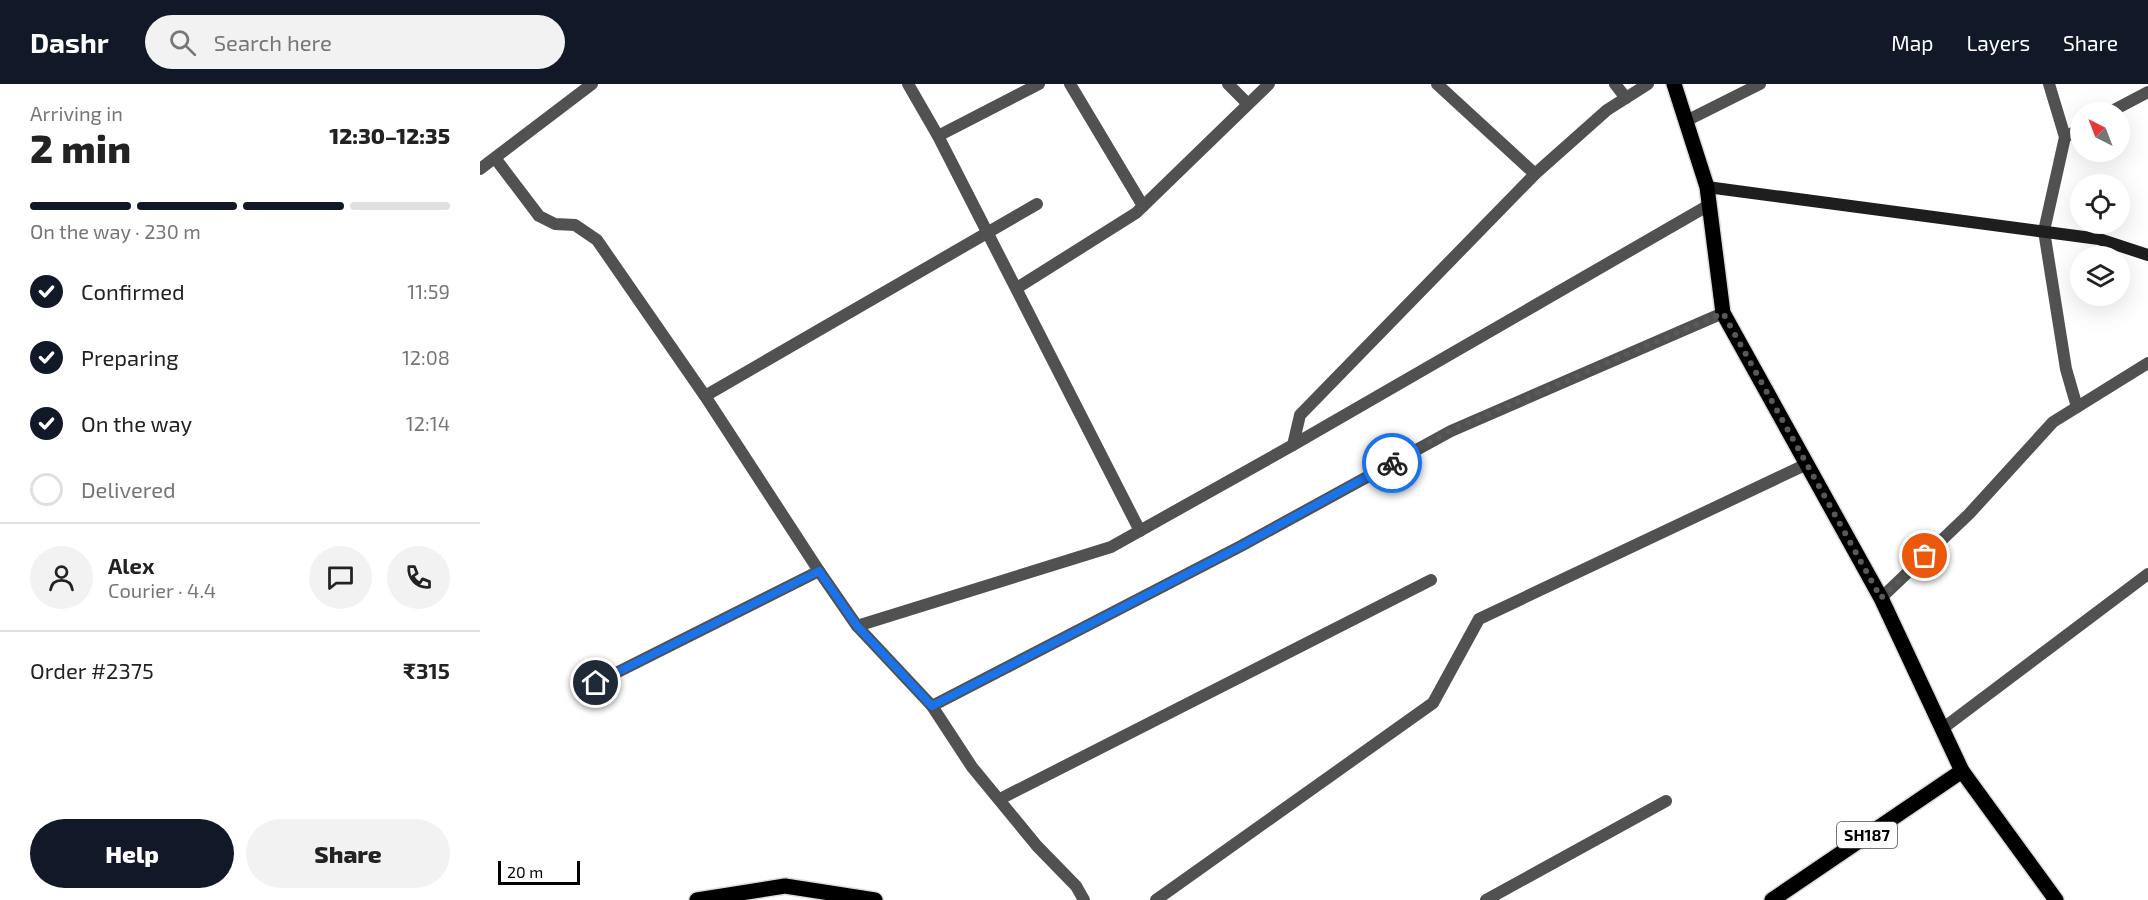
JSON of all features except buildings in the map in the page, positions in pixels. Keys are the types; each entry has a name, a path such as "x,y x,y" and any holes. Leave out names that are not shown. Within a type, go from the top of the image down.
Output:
{"main road":[{"path":"1674,84 1707,187 1723,313 1881,598 1962,771 2056,900"},
{"path":"1707,187 2099,239 2148,255"},
{"name":"SH187","path":"1772,900 1962,771"},
{"path":"697,900 785,886 875,900"}],"street":[{"path":"480,169 592,84"},
{"path":"908,84 938,136 1017,288 1140,531"},
{"path":"938,136 1039,84"},
{"path":"1070,84 1143,206"},
{"path":"1228,84 1248,104"},
{"path":"1017,288 1136,213 1269,84"},
{"path":"1437,84 1535,174"},
{"path":"1616,84 1626,98"},
{"path":"1293,445 1300,415 1535,174 1607,110 1648,84"},
{"path":"1686,122 1760,84"},
{"path":"2049,84 2065,137 2044,231 2066,369 2077,407"},
{"path":"2129,102 2148,92"},
{"path":"2065,137 2070,134"},
{"path":"495,158 539,216 555,224 575,225 597,240 705,396 857,626 932,706 972,767 1037,846 1076,886 1084,900"},
{"path":"705,396 1036,204"},
{"path":"857,626 1111,547 1293,445 1709,205"},
{"path":"932,706 1241,546 1451,430 1723,313"},
{"path":"1881,598 1969,514 2053,422 2148,363"},
{"path":"1156,900 1433,703 1479,619 1807,464"},
{"path":"596,683 819,571"},
{"path":"1942,729 2148,574"},
{"path":"1000,799 1431,580"},
{"path":"1486,900 1666,801"}],"way so far":[{"path":"1392,463 1451,430 1723,313 1881,598 1925,556"}],"route":[{"path":"596,683 819,571 857,626 932,706 1241,546 1392,463"}]}
